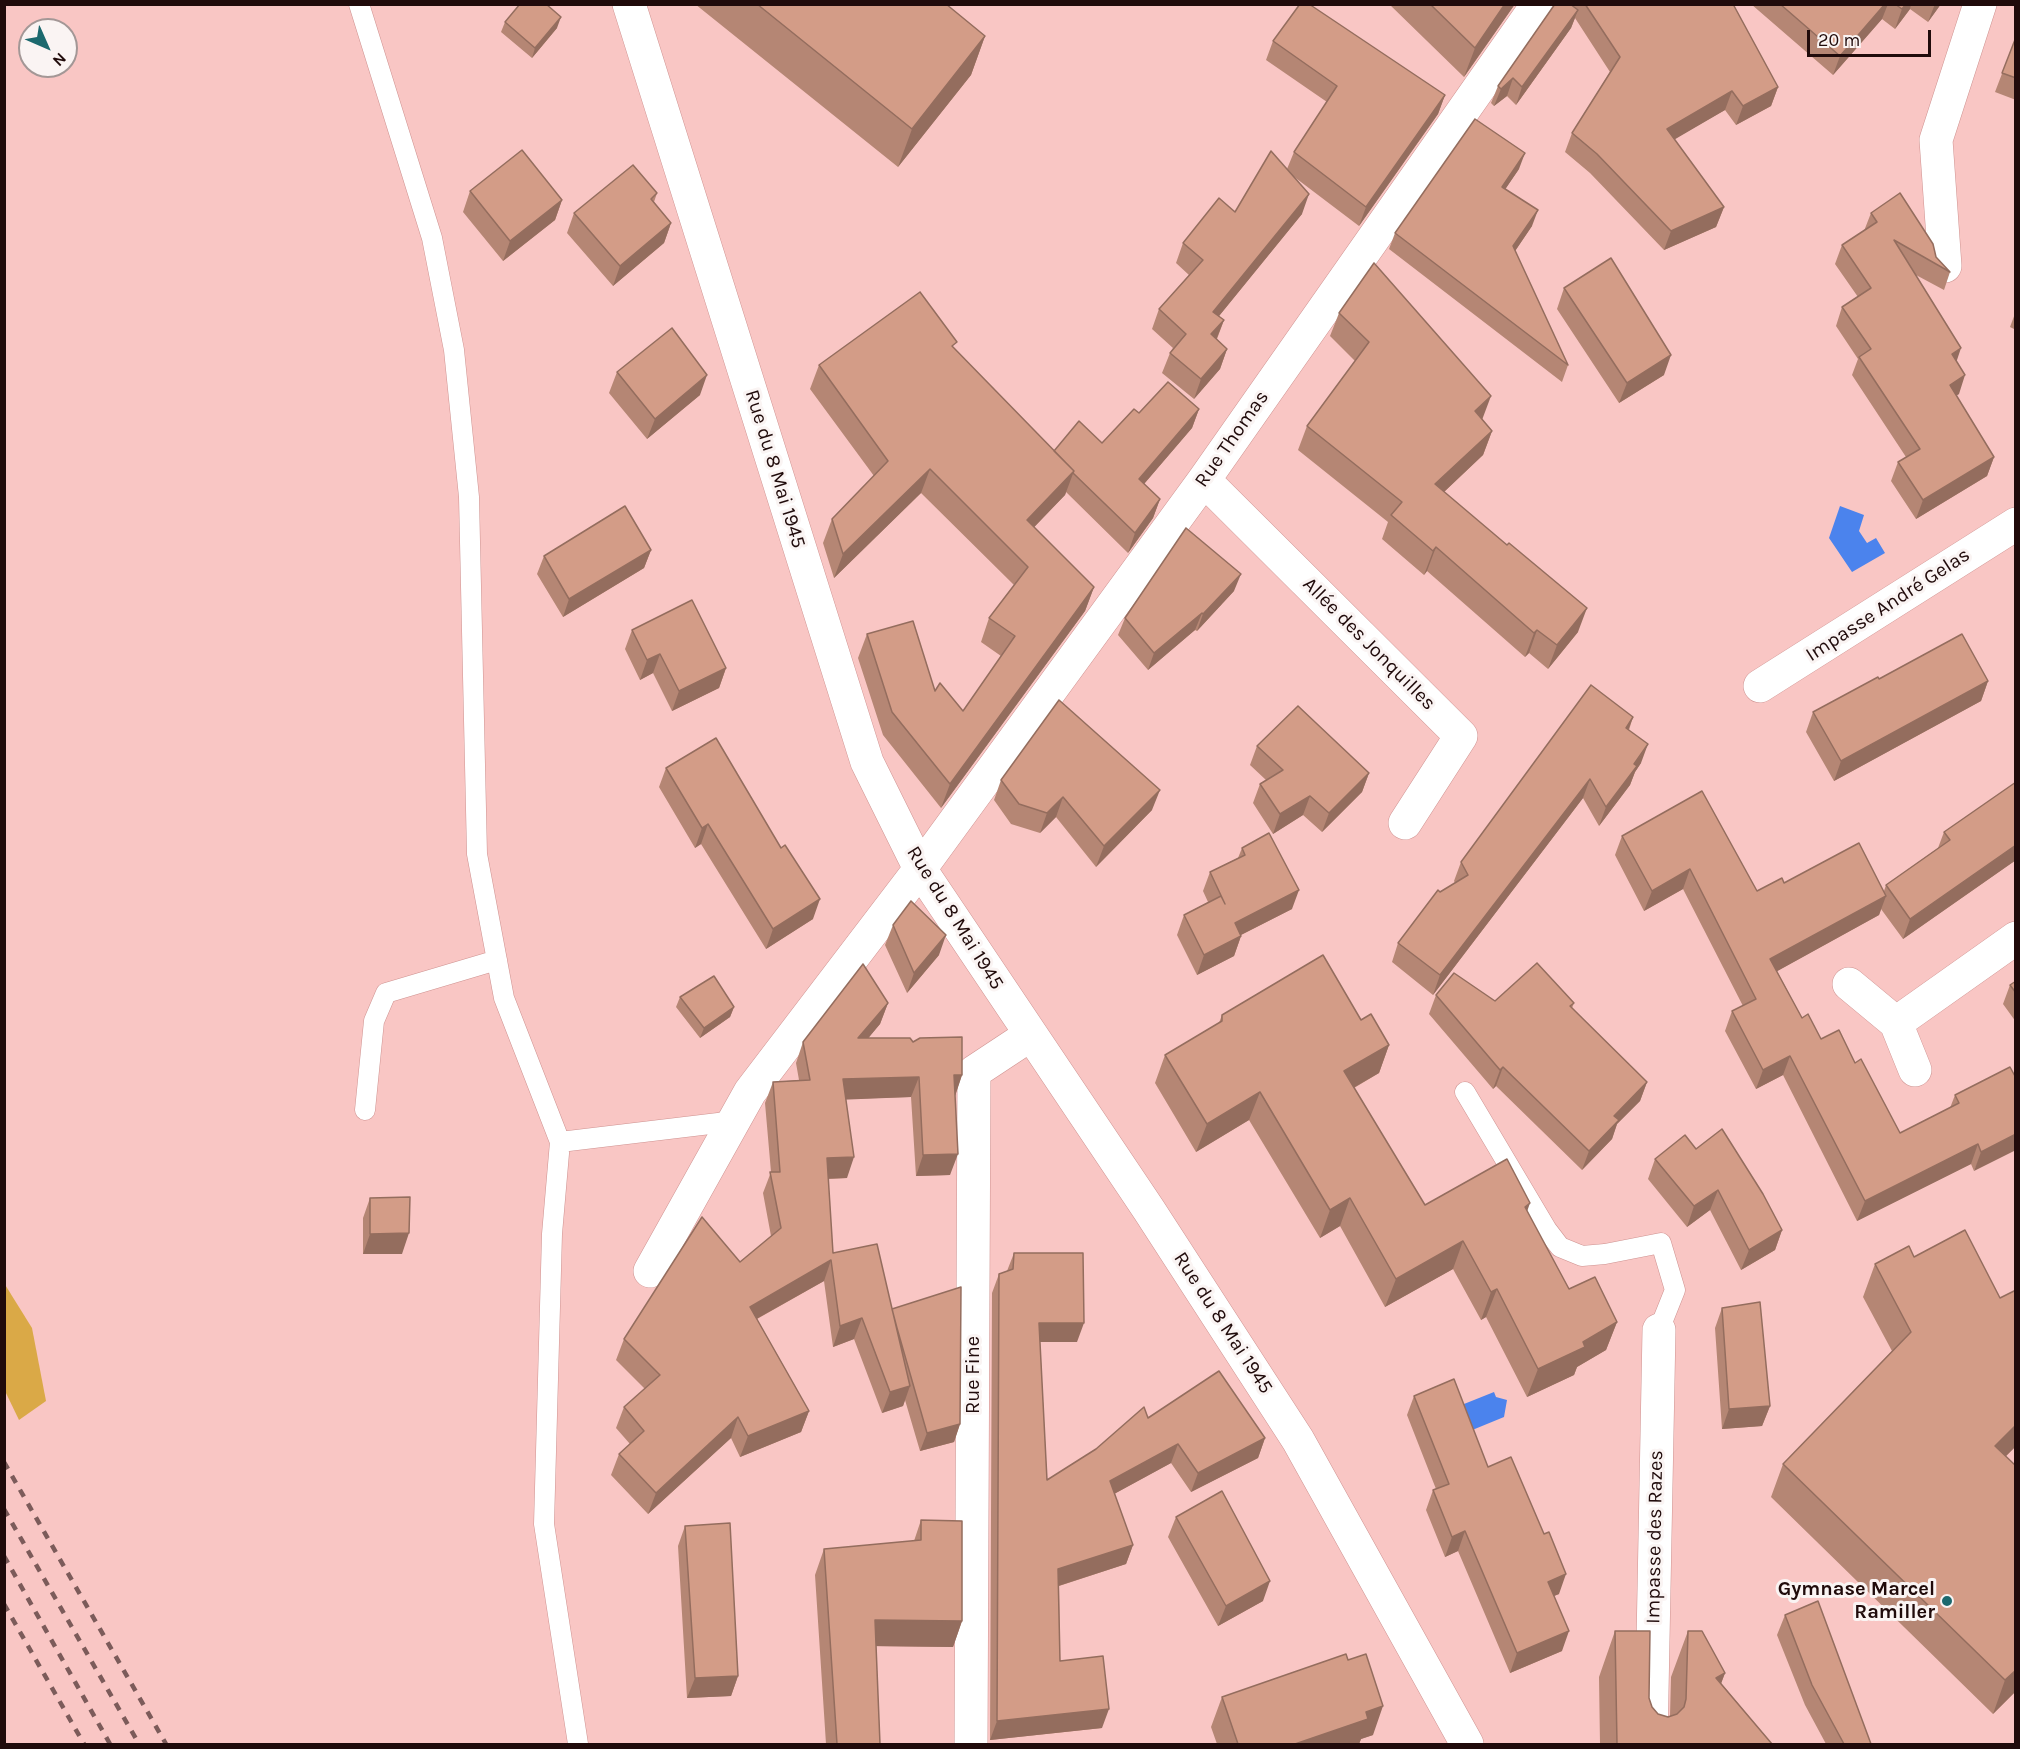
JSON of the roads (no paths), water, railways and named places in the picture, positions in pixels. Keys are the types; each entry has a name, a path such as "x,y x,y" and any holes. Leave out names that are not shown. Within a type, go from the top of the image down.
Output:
{"street":[{"name":"Rue du 8 Mai 1945","path":"629,4 867,762 920,869 1149,1210 1298,1440 1467,1744"},
{"name":"Rue Thomas","path":"650,1271 750,1092 920,869 1204,480 1538,4"},
{"path":"1945,266 1936,140 1980,4"},
{"name":"Allée des Jonquilles","path":"1204,480 1461,736 1405,823"},
{"name":"Impasse André Gelas","path":"1760,687 2016,524"},
{"path":"1896,1023 2016,938"},
{"path":"1849,984 1896,1023 1915,1070"},
{"name":"Rue Fine","path":"971,1744 974,1072 1030,1035"},
{"name":"Impasse des Razes","path":"1651,1744 1659,1330"}],"lane":[{"path":"358,4 432,238 454,350 469,496 477,854 504,998 560,1142 552,1234 544,1524 578,1744"},
{"path":"365,1110 374,1021 386,993 497,960"},
{"path":"1465,1092 1547,1230 1560,1246 1582,1256 1661,1243 1675,1290 1659,1330"},
{"path":"560,1142 735,1121"}],"water":[{"path":"1840,506 1864,515 1859,531 1867,543 1876,538 1885,553 1852,572 1829,538"},
{"path":"1494,1392 1496,1397 1507,1400 1504,1417 1465,1433 1454,1408"}],"railway":[{"path":"4,1462 166,1744"},
{"path":"4,1509 139,1744"},
{"path":"4,1556 110,1744"},
{"path":"4,1604 84,1744"}],"place":[{"name":"Gymnase Marcel Ramiller","path":"1947,1601"}]}
